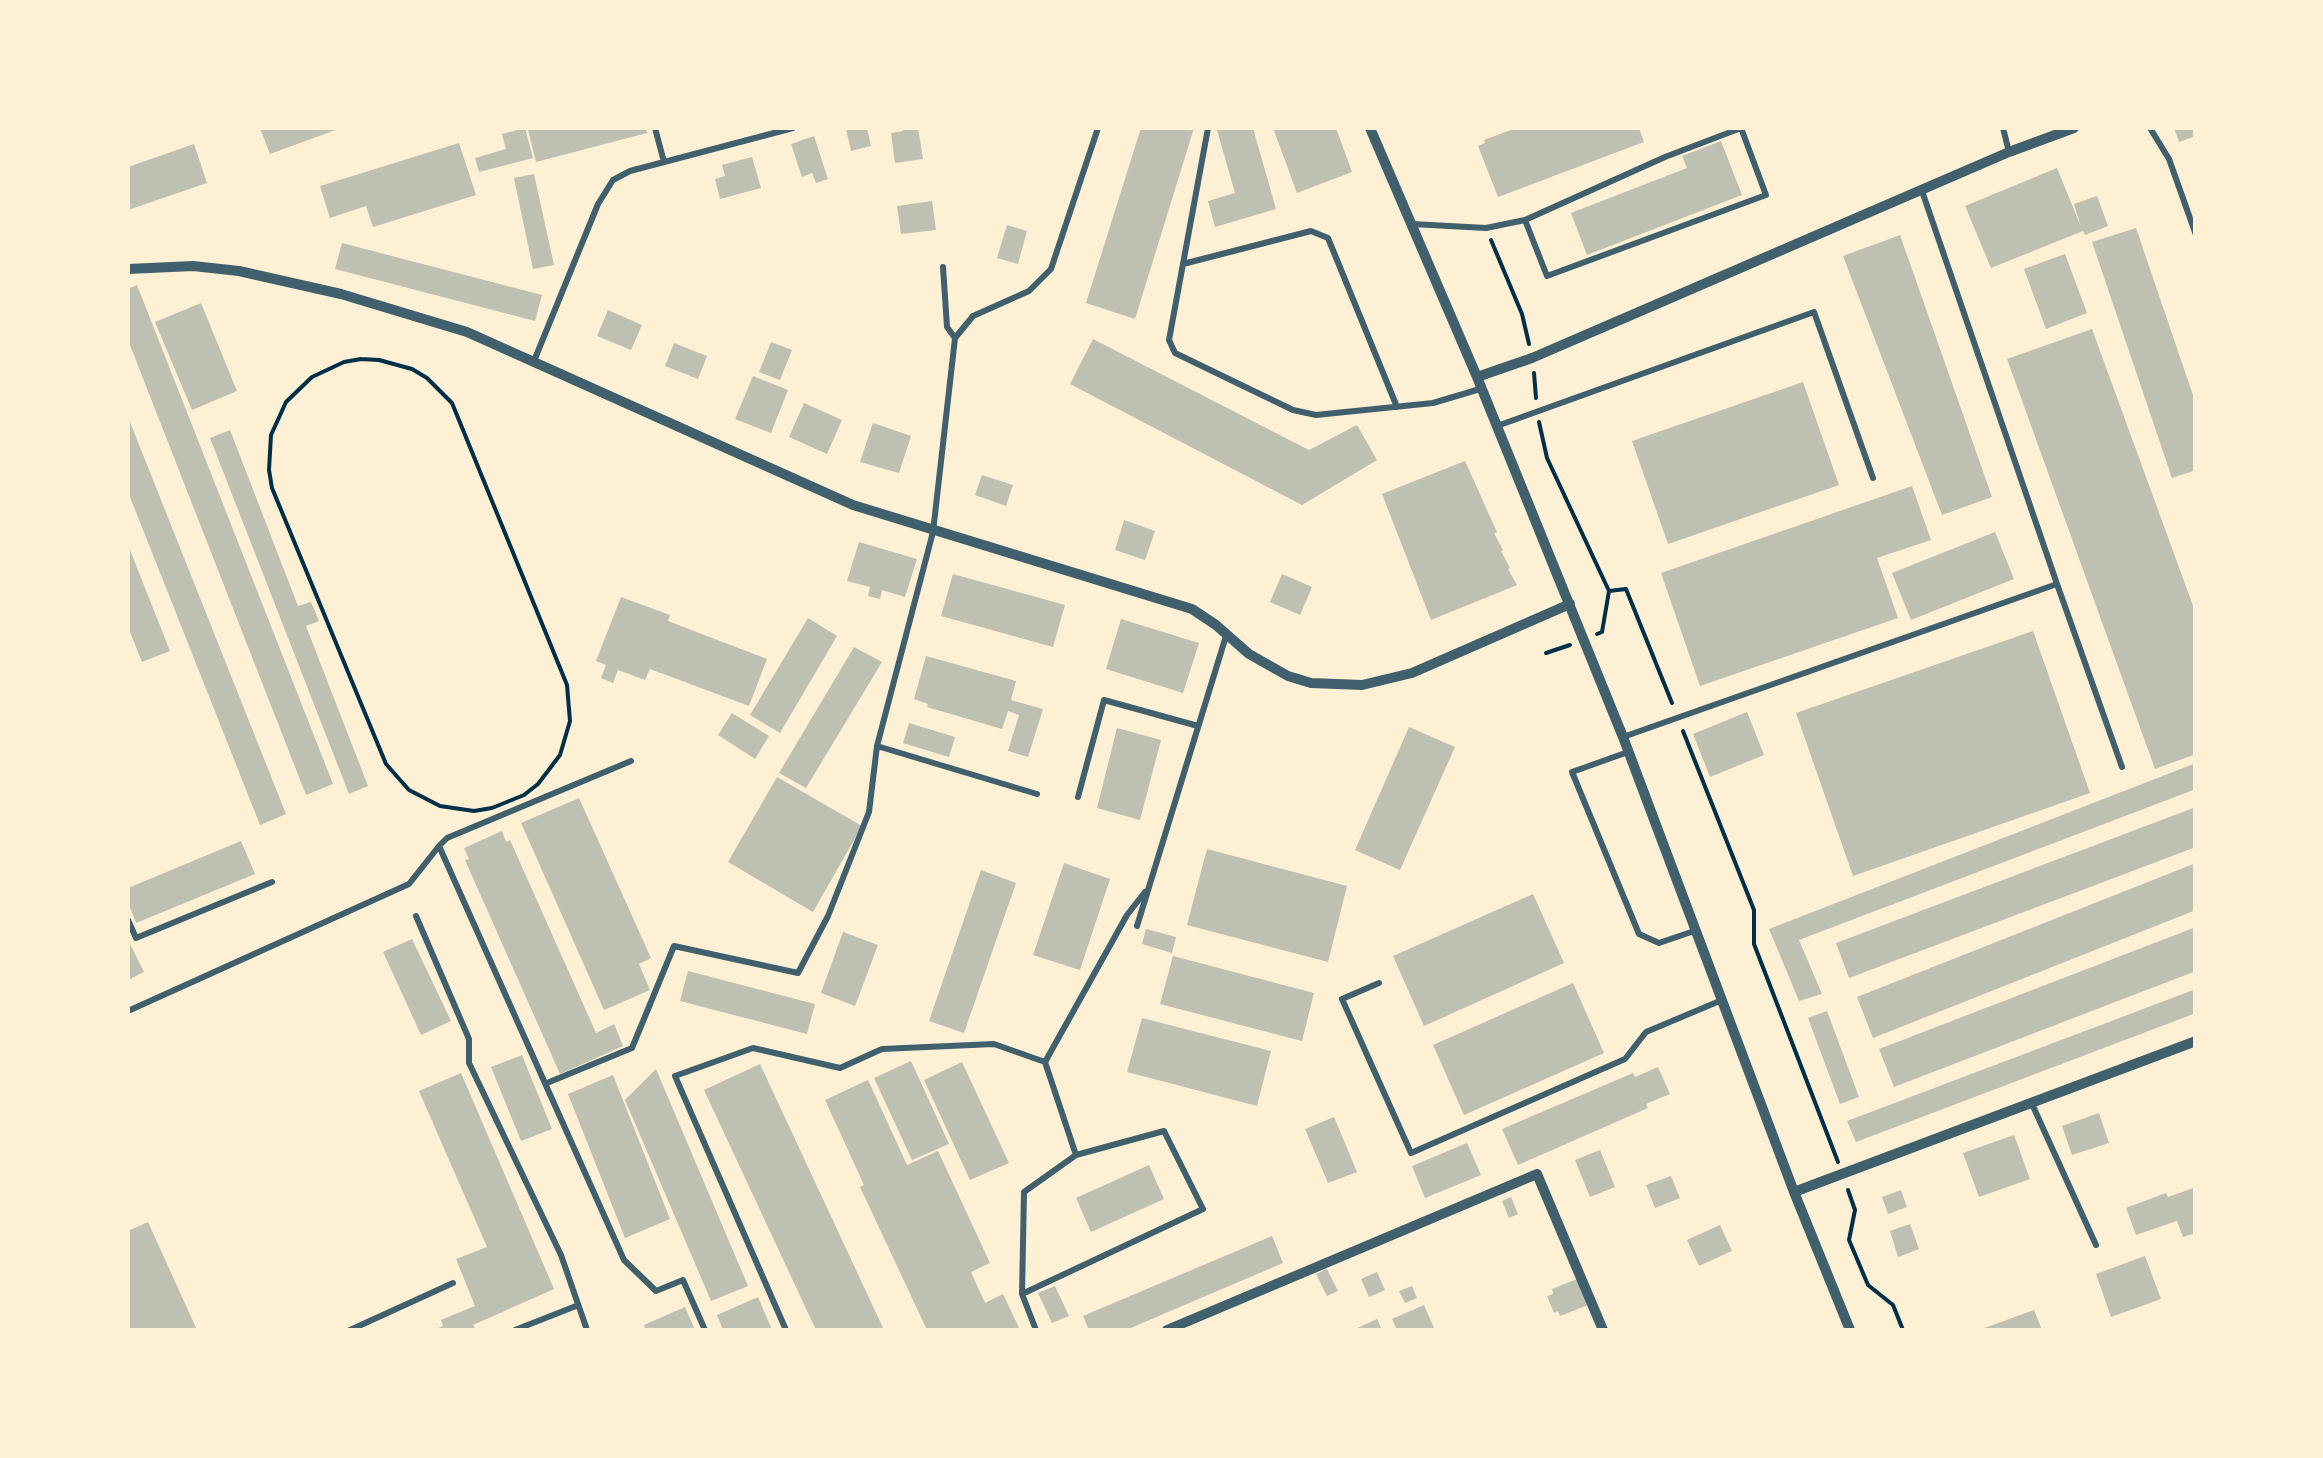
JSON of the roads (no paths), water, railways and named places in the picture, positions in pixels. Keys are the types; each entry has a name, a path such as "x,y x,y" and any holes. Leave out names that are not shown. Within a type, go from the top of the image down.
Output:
{"street":[{"path":"1370,128 1570,604 1850,1330"},
{"path":"1479,383 2009,152 2074,128"},
{"path":"128,269 193,266 239,271 341,294 466,332 853,505 1192,609 1249,654 1288,676 1333,686 1412,673 1570,604"},
{"path":"1794,1192 2196,1041"},
{"path":"1167,1330 1537,1174 1602,1330"}],"lane":[{"path":"655,128 664,162"},
{"path":"534,361 604,193 613,180 630,170 794,128"},
{"path":"547,1082 632,1048 674,946 798,973 828,916 869,812 877,746 933,532 955,338 974,316 1029,291 1051,269 1098,128"},
{"path":"1208,128 1169,340 1175,353 1293,410 1316,415 1433,403 1479,383"},
{"path":"1411,224 1486,228 1525,220 1665,157 1741,128 1766,195 1546,276 1525,220"},
{"path":"2003,128 2009,152"},
{"path":"2150,128 2168,159 2196,235"},
{"path":"1922,191 2122,767"},
{"path":"1183,264 1311,231 1328,238 1397,407"},
{"path":"942,267 947,328 955,338"},
{"path":"1496,426 1814,312 1873,478"},
{"path":"1623,737 2058,584"},
{"path":"1137,926 1227,634"},
{"path":"1078,796 1104,700 1198,726"},
{"path":"877,746 1037,794"},
{"path":"1629,752 1572,772 1639,934 1659,943 1698,930"},
{"path":"128,1011 409,884 446,838 631,761"},
{"path":"439,846 624,1260 656,1291 683,1280 705,1330"},
{"path":"128,920 136,938 272,882"},
{"path":"1076,1154 1045,1062 1127,916 1146,892"},
{"path":"416,916 469,1040 469,1063 561,1255 587,1330"},
{"path":"1379,983 1342,999 1410,1153 1625,1058 1646,1032 1723,999"},
{"path":"786,1330 675,1076 752,1048 840,1068 882,1048 994,1044 1045,1062"},
{"path":"2032,1103 2096,1245"},
{"path":"1022,1294 1203,1209 1164,1132 1076,1154 1024,1192 1022,1294 1036,1330"},
{"path":"350,1330 453,1283"},
{"path":"515,1330 576,1306"}]}
